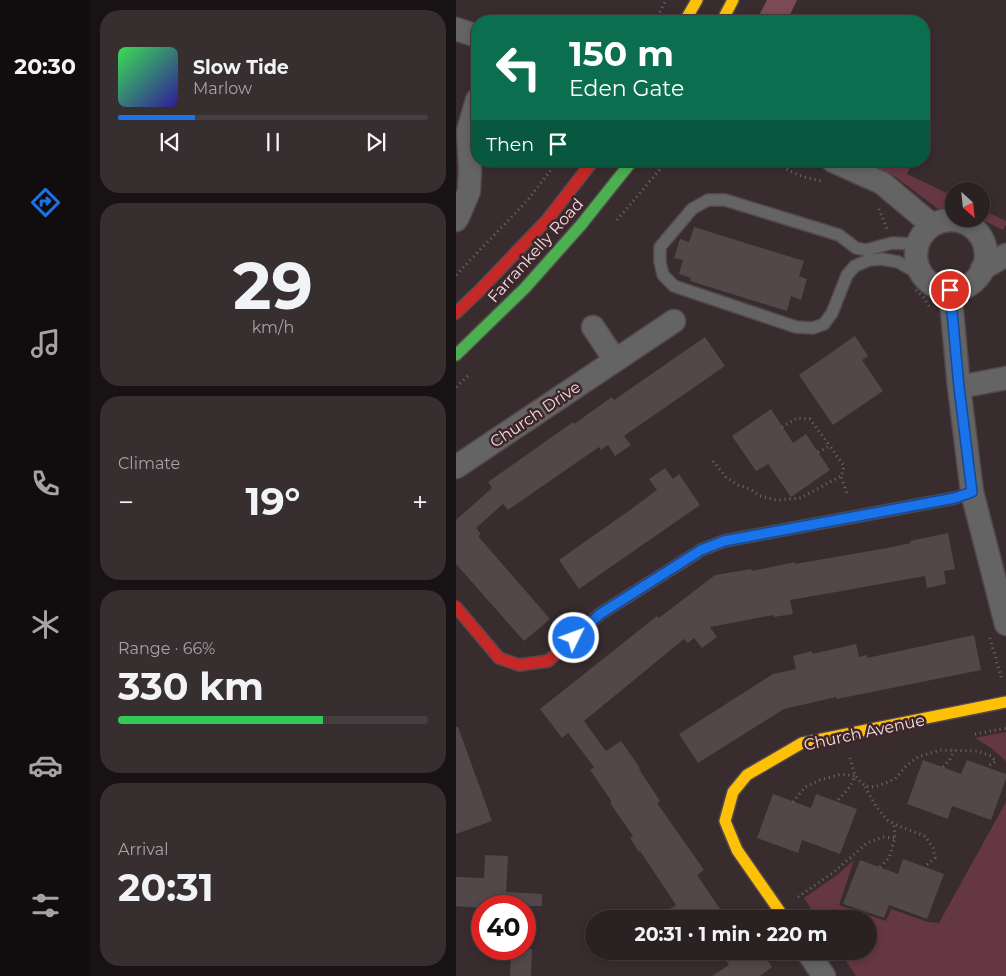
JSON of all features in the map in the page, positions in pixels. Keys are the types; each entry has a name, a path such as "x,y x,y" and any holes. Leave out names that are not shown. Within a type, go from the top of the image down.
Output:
{"street":[{"path":"688,15 697,0"},
{"path":"456,30 471,34"},
{"path":"456,220 469,191 468,132 471,121"},
{"name":"Farrankelly Road","path":"456,313 547,220 588,167"},
{"name":"Farrankelly Road","path":"456,355 525,288 581,225 627,167"},
{"path":"832,172 882,182 932,225"},
{"path":"942,221 965,222 974,228 981,237 986,259 977,278 969,284 950,290 930,283 923,276 918,266 917,244 923,233 932,225 942,221"},
{"path":"981,237 1006,242"},
{"path":"982,269 1006,255"},
{"path":"950,290 959,387 972,492 996,627"},
{"name":"Church Drive","path":"456,467 674,320"},
{"path":"593,327 615,360"},
{"path":"959,387 1006,378"},
{"path":"460,621 499,658 519,665 548,661 600,614 701,550 724,541 955,498 972,492"},
{"name":"Church Avenue","path":"779,910 737,850 725,821 733,792 747,774 802,743 1006,702"},
{"path":"813,960 824,976"}],"lane":[{"path":"917,244 892,243 866,250 856,248 839,235 725,200 708,200 692,208 660,247 660,262 663,275 674,286 796,327 813,328 824,324 832,313 847,275 855,266 869,260 882,259 898,262 923,276"}],"path":[{"path":"658,15 666,0"},
{"path":"456,275 526,202 553,167"},
{"path":"782,167 808,179 832,172"},
{"path":"876,202 892,243"},
{"path":"898,262 902,274 910,285 924,298 934,314"},
{"path":"782,427 797,418 810,419 844,466 841,476 854,516"},
{"path":"818,452 830,446"},
{"path":"713,461 726,477 738,485 750,489 760,496 776,500 801,498 841,476"},
{"path":"996,627 1003,682"},
{"path":"967,736 1006,728"},
{"path":"865,786 875,786 895,779 906,766 918,757 940,750 978,751 991,756 996,761 987,767"},
{"path":"943,767 950,759 954,750"},
{"path":"850,758 855,776 865,786 876,806 887,820 926,836 933,848 935,858 924,867"},
{"path":"793,802 805,787 820,780 841,774 855,776"},
{"path":"837,801 850,787 855,776"},
{"path":"880,867 889,858 895,838 894,824"},
{"path":"788,910 868,843 883,837 895,838"}],"shaded area":[{"path":"767,0 797,0 790,15 759,15"},
{"path":"876,167 910,167 907,174 945,192 945,208 938,209 897,178"},
{"path":"990,213 1006,221 1003,230 990,224"},
{"path":"1006,732 1006,761 991,748 975,738"},
{"path":"1006,802 1006,976 856,976 845,960 877,960 877,918 886,921 891,909 928,922 939,923"},
{"path":"854,860 839,905 854,910 812,910 804,898 837,875"}],"building":[{"path":"694,227 804,261 799,276 807,279 801,300 791,296 787,311 690,281 691,278 679,274 683,260 674,258 680,239 689,242"},
{"path":"855,336 868,356 862,360 883,391 833,425 799,375"},
{"path":"705,337 725,366 624,436 631,445 615,456 608,445 601,450 599,447 508,510 503,504 476,528 481,534 478,536 550,619 524,641 456,564 456,520 492,488 488,482 573,422 574,424 612,397 614,400"},
{"path":"771,409 793,443 806,434 830,470 791,497 768,464 756,471 732,436"},
{"path":"665,468 673,479 679,474 700,505 579,589 559,560 657,490 649,479"},
{"path":"948,533 955,569 944,571 946,584 927,588 925,576 790,600 793,614 774,617 773,615 710,627 717,637 702,648 694,638 688,643 684,639 584,721 606,751 621,741 660,801 657,803 704,870 697,875 721,910 668,910 676,905 630,838 633,836 590,770 594,767 568,733 562,738 540,709 657,616 659,618 715,575 751,569 752,571 795,562 795,564 887,548 911,543 910,541"},
{"path":"974,635 981,670 837,699 836,697 784,709 698,763 679,734 773,674 796,669 793,656 812,651 812,654 856,644 859,657 867,655 867,658"},
{"path":"456,727 458,727 492,821 456,834"},
{"path":"923,760 961,774 967,760 1006,774 1006,779 991,820 952,806 948,819 907,804"},
{"path":"773,794 811,808 816,794 857,809 840,854 802,840 798,853 757,838"},
{"path":"485,855 508,856 506,892 542,894 542,906 536,906 536,895 471,895 471,907 456,906 456,877 484,878"},
{"path":"903,859 944,874 927,919 889,905 884,918 877,916 877,910 861,910 843,904 860,860 898,874"},
{"path":"511,960 532,960 531,976 510,976"},
{"path":"726,960 767,960 772,967 760,976 712,976 729,965"}],"traffic: fast":[{"path":"456,355 525,288 581,225 627,167"}],"traffic: slow":[{"path":"688,15 697,0"},
{"path":"725,15 733,0"},
{"path":"695,554 724,541 896,509"},
{"path":"779,910 737,850 725,821 733,792 747,775 802,743 1006,702"}],"traffic: jam":[{"path":"456,313 547,220 588,167"},
{"path":"896,509 955,498 972,492"},
{"path":"456,607 499,658 519,665 548,661 600,614 695,554"}],"route":[{"path":"574,638 600,614 701,550 724,541 955,498 972,492 959,387 950,290"}]}
